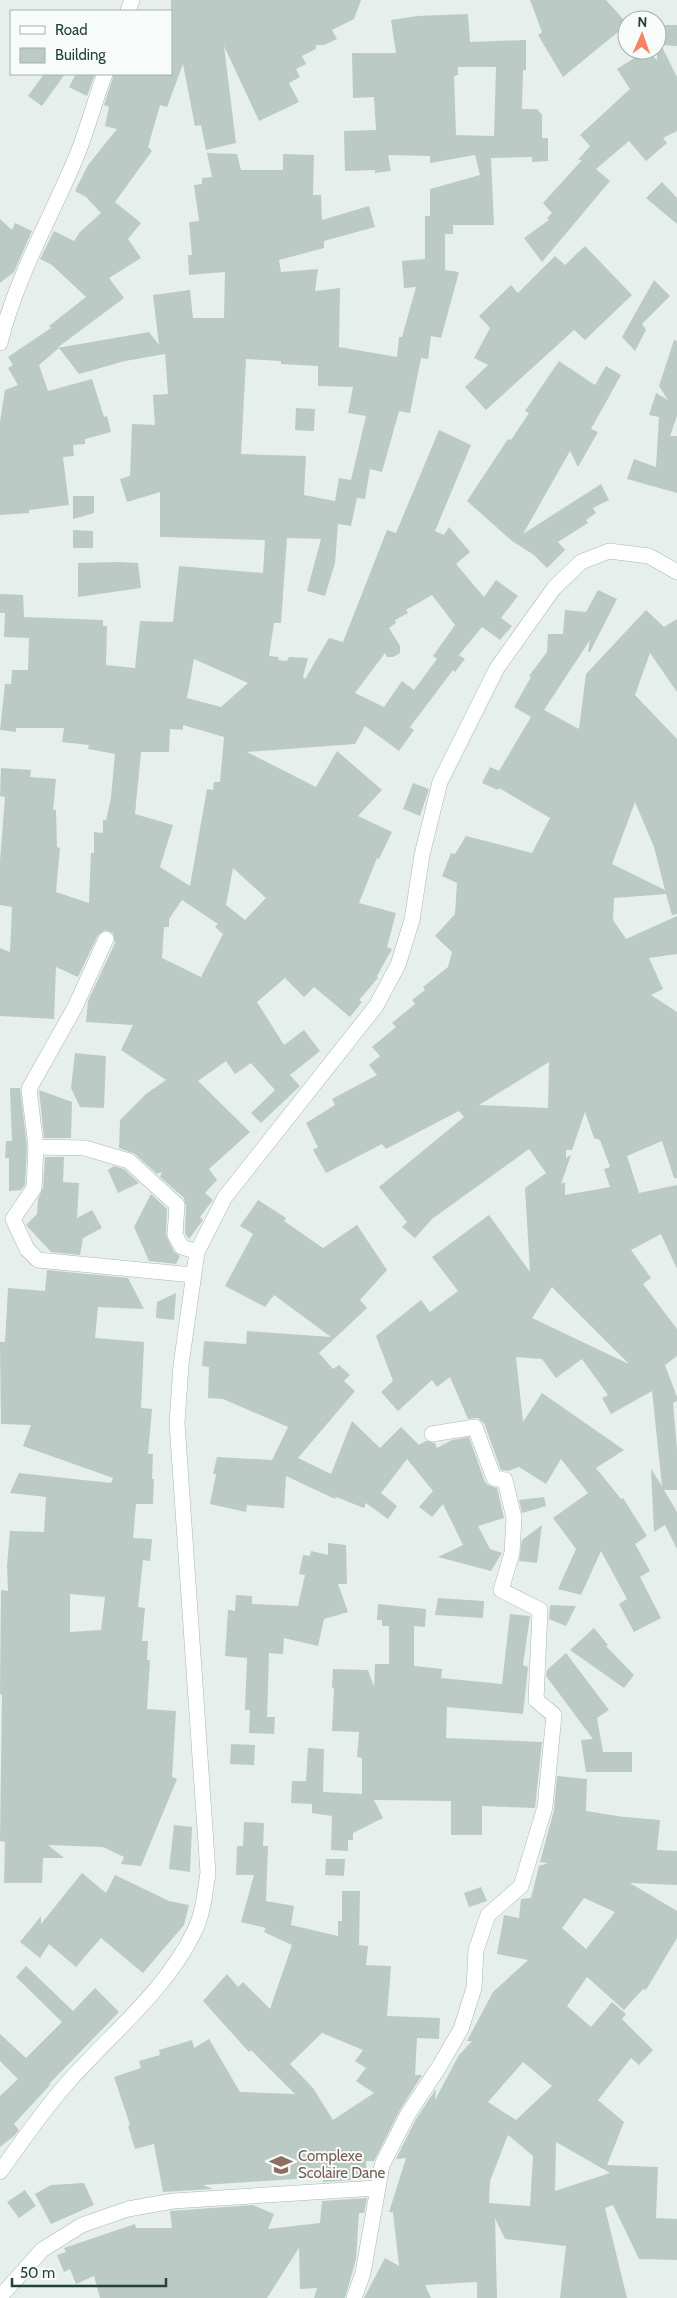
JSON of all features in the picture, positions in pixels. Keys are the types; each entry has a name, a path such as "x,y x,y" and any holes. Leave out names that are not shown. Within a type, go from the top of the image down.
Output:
{"street":[{"path":"0,343 5,323 25,268 76,158 105,75"},
{"path":"0,2172 68,2082 162,1981 181,1956 195,1931 204,1898 208,1873 176,1423 181,1365 197,1252 225,1197 376,1006 398,965 412,920 422,855 440,782 497,668 554,588 581,562 609,551 649,556 677,572"},
{"path":"106,939 75,1007 29,1089 36,1147 34,1188 7,1222 27,1249 38,1260 193,1275"},
{"path":"36,1147 85,1148 129,1161 177,1205 175,1235 182,1247 197,1252"},
{"path":"354,2298 363,2273 382,2165 408,2114 461,2029 474,1988 476,1950 488,1915 522,1886 545,1808 554,1715 536,1700 540,1610 501,1590 512,1553 514,1518 505,1480 494,1478 475,1427 432,1434"},
{"path":"0,2297 42,2250 82,2225 128,2209 172,2201 377,2188"}],"building":[{"path":"171,0 361,0 354,19 332,30 337,39 324,45 316,45 316,49 302,56 306,64 296,69 300,77 289,83 299,102 259,121 224,46 236,143 206,150 201,125 195,126 183,64 167,107 160,105 148,147 152,151 115,202 141,223 128,239 141,258 109,278 124,298 57,348 149,332 159,345 153,295 190,290 193,318 224,318 225,272 189,275 188,255 192,255 189,222 199,221 194,185 202,184 202,178 212,177 207,153 237,154 241,170 283,170 283,154 314,155 313,195 321,195 322,220 369,206 375,227 324,241 324,248 279,260 281,272 318,269 315,291 340,288 339,347 397,357 399,337 402,337 416,287 404,288 402,261 425,259 425,216 430,216 430,189 480,175 475,155 430,163 430,156 388,155 391,171 375,173 375,170 345,171 344,131 376,130 374,97 353,98 352,53 396,53 391,20 417,16 468,14 470,42 526,40 526,70 523,70 522,109 537,109 542,115 542,138 548,138 548,161 532,162 532,157 491,158 494,225 453,225 453,234 445,234 445,270 459,272 441,338 431,336 428,359 421,358 410,413 399,411 382,472 370,469 365,499 357,498 351,526 338,524 335,563 325,596 307,591 321,539 287,538 281,623 274,623 269,656 279,657 278,660 287,661 289,657 308,658 303,677 305,679 329,638 343,642 387,530 396,533 439,430 471,445 435,531 444,535 449,527 470,552 456,564 484,597 496,580 518,596 501,618 512,626 500,640 482,627 459,655 465,659 455,672 453,670 410,727 414,730 399,751 365,726 355,744 247,752 316,787 337,751 382,790 358,816 392,832 379,859 377,858 359,903 396,913 387,947 392,949 377,976 378,978 359,1000 362,1002 350,1017 314,987 304,997 285,978 257,1002 284,1045 304,1030 320,1051 290,1075 300,1086 261,1123 251,1113 275,1090 251,1063 235,1074 226,1061 198,1081 250,1132 209,1169 217,1180 205,1193 213,1200 200,1217 203,1220 189,1239 185,1233 186,1206 184,1198 160,1177 162,1172 157,1174 135,1154 119,1148 120,1120 146,1094 166,1080 121,1050 133,1025 86,1022 88,1001 115,943 113,933 105,930 98,935 78,977 56,967 54,1019 0,1016 0,948 10,952 12,907 0,905 0,861 5,797 0,796 1,768 31,770 30,777 56,779 53,810 56,810 57,847 60,848 56,892 89,903 91,853 94,853 94,832 103,833 103,820 106,820 111,798 115,754 88,749 89,745 62,742 64,728 16,728 16,732 0,730 5,684 11,684 12,670 28,670 29,638 4,637 5,613 0,613 0,594 23,595 24,617 103,620 103,626 107,626 106,665 135,668 140,621 173,622 179,566 263,573 265,540 160,537 160,492 127,502 120,479 130,476 132,424 155,425 153,395 168,394 165,354 125,361 79,374 59,348 39,365 48,391 92,379 104,417 107,416 111,432 85,439 85,444 73,445 74,456 63,457 69,505 29,510 29,513 0,515 0,422 5,390 18,385 8,368 13,365 8,357 51,328 49,326 86,297 52,265 40,259 54,231 74,241 80,232 101,213 86,197 75,191 88,165 117,129 105,126 109,107 104,105 114,75 172,75","holes":["458,67 496,67 494,136 456,135 454,76 458,75","246,359 281,361 281,364 318,366 318,386 353,387 348,413 366,416 351,480 339,478 335,501 304,495 306,456 241,454","432,595 455,625 433,656 437,659 414,690 402,681 384,707 355,693 385,653 387,657 393,657 400,653 400,646 389,628 396,623 395,620 408,613 406,610","194,659 248,683 221,707 187,698","183,725 224,737 220,782 214,782 213,790 207,789 190,886 160,867 173,825 135,814 141,752 169,752 170,729 183,730","233,868 266,898 245,920 226,905","182,900 218,924 215,927 223,934 201,977 162,958 164,927 169,927 169,919"]},
{"path":"530,0 606,0 617,12 617,33 563,77 538,35 542,32"},
{"path":"667,25 677,25 677,46 667,45"},
{"path":"667,57 677,77 677,131 663,138 667,143 646,161 629,141 596,169 610,181 542,262 524,238 549,220 547,218 552,213 543,203 582,160 578,160 590,146 580,135 630,89 617,69 631,60 667,60"},
{"path":"43,75 64,75 42,106 28,96"},
{"path":"75,75 95,75 87,96 69,87"},
{"path":"662,182 677,198 677,224 646,198"},
{"path":"0,219 12,230 15,223 32,231 14,272 0,283"},
{"path":"585,246 632,295 585,340 574,330 486,410 465,387 488,365 474,358 490,328 479,316 511,285 518,293 555,256 565,265"},
{"path":"654,280 670,296 642,324 646,330 635,351 622,337"},
{"path":"674,340 677,341 677,416 670,436 677,436 677,493 627,479 634,459 656,467 659,417 649,415 656,393 668,400 659,386"},
{"path":"559,361 595,385 606,366 621,375 591,429 598,432 578,467 570,451 523,534 601,484 609,500 593,508 596,513 586,520 588,523 558,542 565,550 547,568 534,555 512,541 467,501 508,439 511,440 529,413 525,411"},
{"path":"296,408 315,409 314,431 295,430"},
{"path":"73,496 94,496 94,513 73,519"},
{"path":"73,530 93,531 93,548 73,548"},
{"path":"78,563 138,563 141,588 78,597"},
{"path":"598,590 617,599 590,652 588,652 590,640 544,710 579,729 586,674 646,610 664,627 677,619 677,692 650,653 635,695 677,739 677,914 672,915 666,894 614,898 613,920 626,939 677,916 677,954 649,958 663,989 651,995 677,1012 677,1178 674,1178 662,1141 627,1156 639,1193 677,1185 677,1269 661,1234 631,1250 651,1278 643,1284 677,1329 677,1356 665,1365 677,1397 677,1401 673,1403 677,1450 677,1490 664,1490 677,1512 677,1549 665,1525 654,1532 651,1469 662,1486 652,1391 611,1414 602,1398 608,1395 582,1359 556,1378 542,1359 516,1357 523,1422 542,1393 624,1450 596,1468 621,1499 623,1498 647,1536 635,1544 650,1571 640,1577 661,1618 634,1632 619,1604 627,1599 601,1551 581,1595 558,1589 576,1549 553,1518 588,1493 561,1459 546,1484 519,1467 508,1471 501,1470 484,1423 478,1418 468,1419 450,1377 437,1387 432,1380 398,1411 381,1392 393,1381 376,1336 421,1300 430,1312 458,1291 432,1257 489,1215 530,1272 525,1188 546,1173 529,1149 432,1219 415,1238 402,1227 407,1222 379,1187 464,1117 459,1111 386,1149 382,1144 326,1173 313,1150 318,1147 306,1123 335,1105 332,1099 377,1075 369,1065 380,1056 372,1047 396,1027 392,1023 415,1004 412,1000 425,990 423,987 448,967 452,952 435,936 455,914 457,883 442,876 451,853 455,854 466,836 532,853 550,818 499,788 498,790 482,783 490,767 499,771 531,717 514,707 531,677 529,676 547,652 548,634 563,634 565,610 586,612","holes":["635,802 654,847 665,890 612,864","549,1062 548,1108 479,1105","585,1112 594,1138 600,1140 610,1167 604,1169 610,1187 565,1195 565,1182 561,1184 571,1155 566,1158 566,1150 572,1150","552,1287 629,1364 532,1318"]},
{"path":"413,783 429,789 420,816 403,809"},
{"path":"75,1053 106,1056 104,1108 80,1107 71,1088"},
{"path":"10,1088 20,1088 27,1147 25,1185 21,1190 9,1191 9,1158 5,1158 6,1141 12,1141"},
{"path":"39,1090 72,1102 71,1138 44,1138"},
{"path":"45,1157 64,1157 63,1182 79,1183 77,1218 92,1210 102,1228 83,1238 80,1255 51,1252 26,1225 37,1214 38,1199 43,1188"},
{"path":"114,1166 124,1169 139,1183 118,1193 108,1170"},
{"path":"151,1194 167,1209 166,1235 174,1252 180,1256 176,1264 149,1261 134,1227"},
{"path":"258,1200 286,1218 284,1221 323,1248 357,1225 387,1270 360,1300 367,1308 319,1353 333,1369 339,1365 350,1375 344,1381 355,1391 298,1458 331,1474 352,1421 380,1448 401,1427 419,1445 426,1441 435,1443 437,1448 452,1440 469,1437 485,1482 497,1488 504,1518 478,1526 490,1549 502,1553 491,1571 438,1557 463,1545 443,1504 432,1517 419,1507 433,1491 407,1459 381,1493 397,1506 388,1519 366,1503 364,1508 336,1497 335,1499 286,1476 284,1508 247,1505 246,1512 210,1504 216,1474 213,1474 217,1457 272,1460 288,1427 223,1399 208,1398 209,1367 202,1366 204,1341 246,1344 247,1331 331,1337 274,1295 265,1307 225,1286 253,1234 240,1226"},
{"path":"47,1270 128,1278 144,1309 98,1307 95,1338 144,1342 141,1408 152,1409 148,1454 153,1454 152,1479 154,1479 153,1504 136,1504 133,1538 152,1539 150,1561 143,1560 138,1607 145,1608 142,1641 148,1641 147,1660 150,1660 147,1709 176,1711 172,1777 177,1779 141,1866 121,1864 124,1857 103,1847 48,1845 64,1858 43,1858 42,1883 4,1883 5,1842 0,1841 1,1590 8,1591 7,1566 10,1531 44,1532 46,1497 10,1493 19,1473 111,1483 113,1478 23,1446 31,1425 1,1424 0,1342 5,1342 8,1288 45,1291","holes":["70,1594 105,1597 101,1630 70,1632"]},
{"path":"176,1293 174,1320 156,1318 157,1302"},
{"path":"544,1497 546,1506 522,1513 519,1500"},
{"path":"542,1525 537,1563 519,1561 522,1540"},
{"path":"328,1543 346,1545 347,1584 338,1584 348,1612 324,1619 318,1646 284,1638 283,1654 269,1653 267,1717 275,1717 274,1734 249,1733 250,1710 245,1710 247,1658 225,1656 228,1610 235,1611 236,1595 252,1596 252,1604 298,1606 305,1575 299,1574 303,1555 310,1556 311,1551 328,1555"},
{"path":"438,1598 484,1601 483,1618 435,1615"},
{"path":"378,1604 426,1609 425,1627 414,1626 414,1666 442,1669 441,1678 502,1684 510,1614 530,1616 523,1665 528,1667 523,1714 447,1707 446,1738 542,1742 535,1808 482,1806 482,1835 451,1835 451,1801 374,1800 383,1818 353,1833 353,1840 348,1840 348,1851 331,1850 332,1816 312,1813 312,1804 291,1803 292,1781 306,1781 308,1748 324,1749 323,1792 362,1794 362,1758 357,1757 359,1732 332,1731 333,1669 368,1670 374,1687 375,1664 389,1664 389,1626 382,1626 382,1620 377,1620"},
{"path":"550,1605 576,1606 566,1626 549,1619"},
{"path":"594,1628 608,1645 606,1646 634,1675 624,1688 570,1650"},
{"path":"566,1653 609,1710 597,1718 603,1752 632,1752 632,1772 586,1772 581,1740 593,1739 546,1676 547,1670"},
{"path":"231,1744 255,1745 254,1765 230,1764"},
{"path":"557,1776 587,1779 586,1811 660,1820 657,1850 677,1851 677,1885 630,1883 677,1911 677,1938 646,1990 643,1989 624,2010 587,1977 567,2006 591,2027 612,2002 626,2014 622,2019 653,2050 639,2065 631,2058 598,2100 624,2122 607,2165 658,2167 656,2218 677,2219 677,2260 639,2259 613,2205 605,2208 627,2298 560,2298 566,2246 505,2239 495,2218 497,2298 477,2298 477,2282 425,2285 431,2298 364,2298 385,2258 399,2266 393,2212 389,2212 406,2158 396,2159 416,2119 436,2089 435,2100 459,2055 472,2041 467,2041 493,1992 528,1960 497,1954 504,1915 519,1918 521,1899 531,1898 539,1866 548,1863 540,1862 554,1810","holes":["584,1898 615,1912 586,1949 562,1928","523,2062 552,2086 516,2120 488,2102","508,2135 533,2156 530,2206 489,2203 490,2181","556,2142 610,2173 555,2191"]},
{"path":"244,1822 264,1823 263,1846 268,1846 266,1901 294,1906 291,1925 338,1936 338,1921 342,1921 342,1891 360,1891 359,1945 368,1946 366,1965 391,1966 387,2016 440,2018 439,2039 417,2038 415,2075 422,2075 400,2110 374,2161 366,2161 367,2179 323,2182 324,2177 203,2185 213,2189 163,2192 154,2144 135,2149 128,2126 130,2125 114,2077 141,2068 139,2061 160,2055 159,2050 192,2040 194,2048 209,2039 240,2092 295,2094 251,2050 249,2052 203,2001 227,1974 238,1987 243,1982 270,2009 292,1945 264,1932 266,1928 241,1922 254,1875 236,1875 237,1846 243,1846","holes":["322,2033 363,2050 355,2061 366,2068 356,2081 374,2093 333,2120 313,2088 290,2064"]},
{"path":"174,1825 192,1827 190,1872 169,1869"},
{"path":"326,1859 345,1859 344,1876 325,1875"},
{"path":"82,1873 106,1893 115,1875 169,1901 189,1905 184,1925 143,1973 101,1938 76,1967 49,1944 40,1958 20,1942 41,1916 41,1924"},
{"path":"481,1887 487,1901 469,1907 464,1893"},
{"path":"26,1966 73,2011 95,1988 119,2012 49,2084 14,2124 19,2130 0,2147 0,2096 18,2079 0,2061 0,2034 26,2058 62,2022 16,1977"},
{"path":"84,2183 94,2205 51,2224 35,2194 51,2185"},
{"path":"25,2190 36,2206 19,2218 7,2202"},
{"path":"367,2198 364,2213 359,2213 356,2259 345,2298 314,2298 317,2288 300,2289 299,2248 267,2298 100,2298 94,2276 76,2284 70,2269 64,2272 57,2255 66,2252 64,2248 135,2224 136,2228 172,2228 170,2211 253,2205 274,2214 268,2229 320,2223 322,2201"}],"place":[{"name":"Complexe Scolaire Dane","path":"281,2165"}]}
